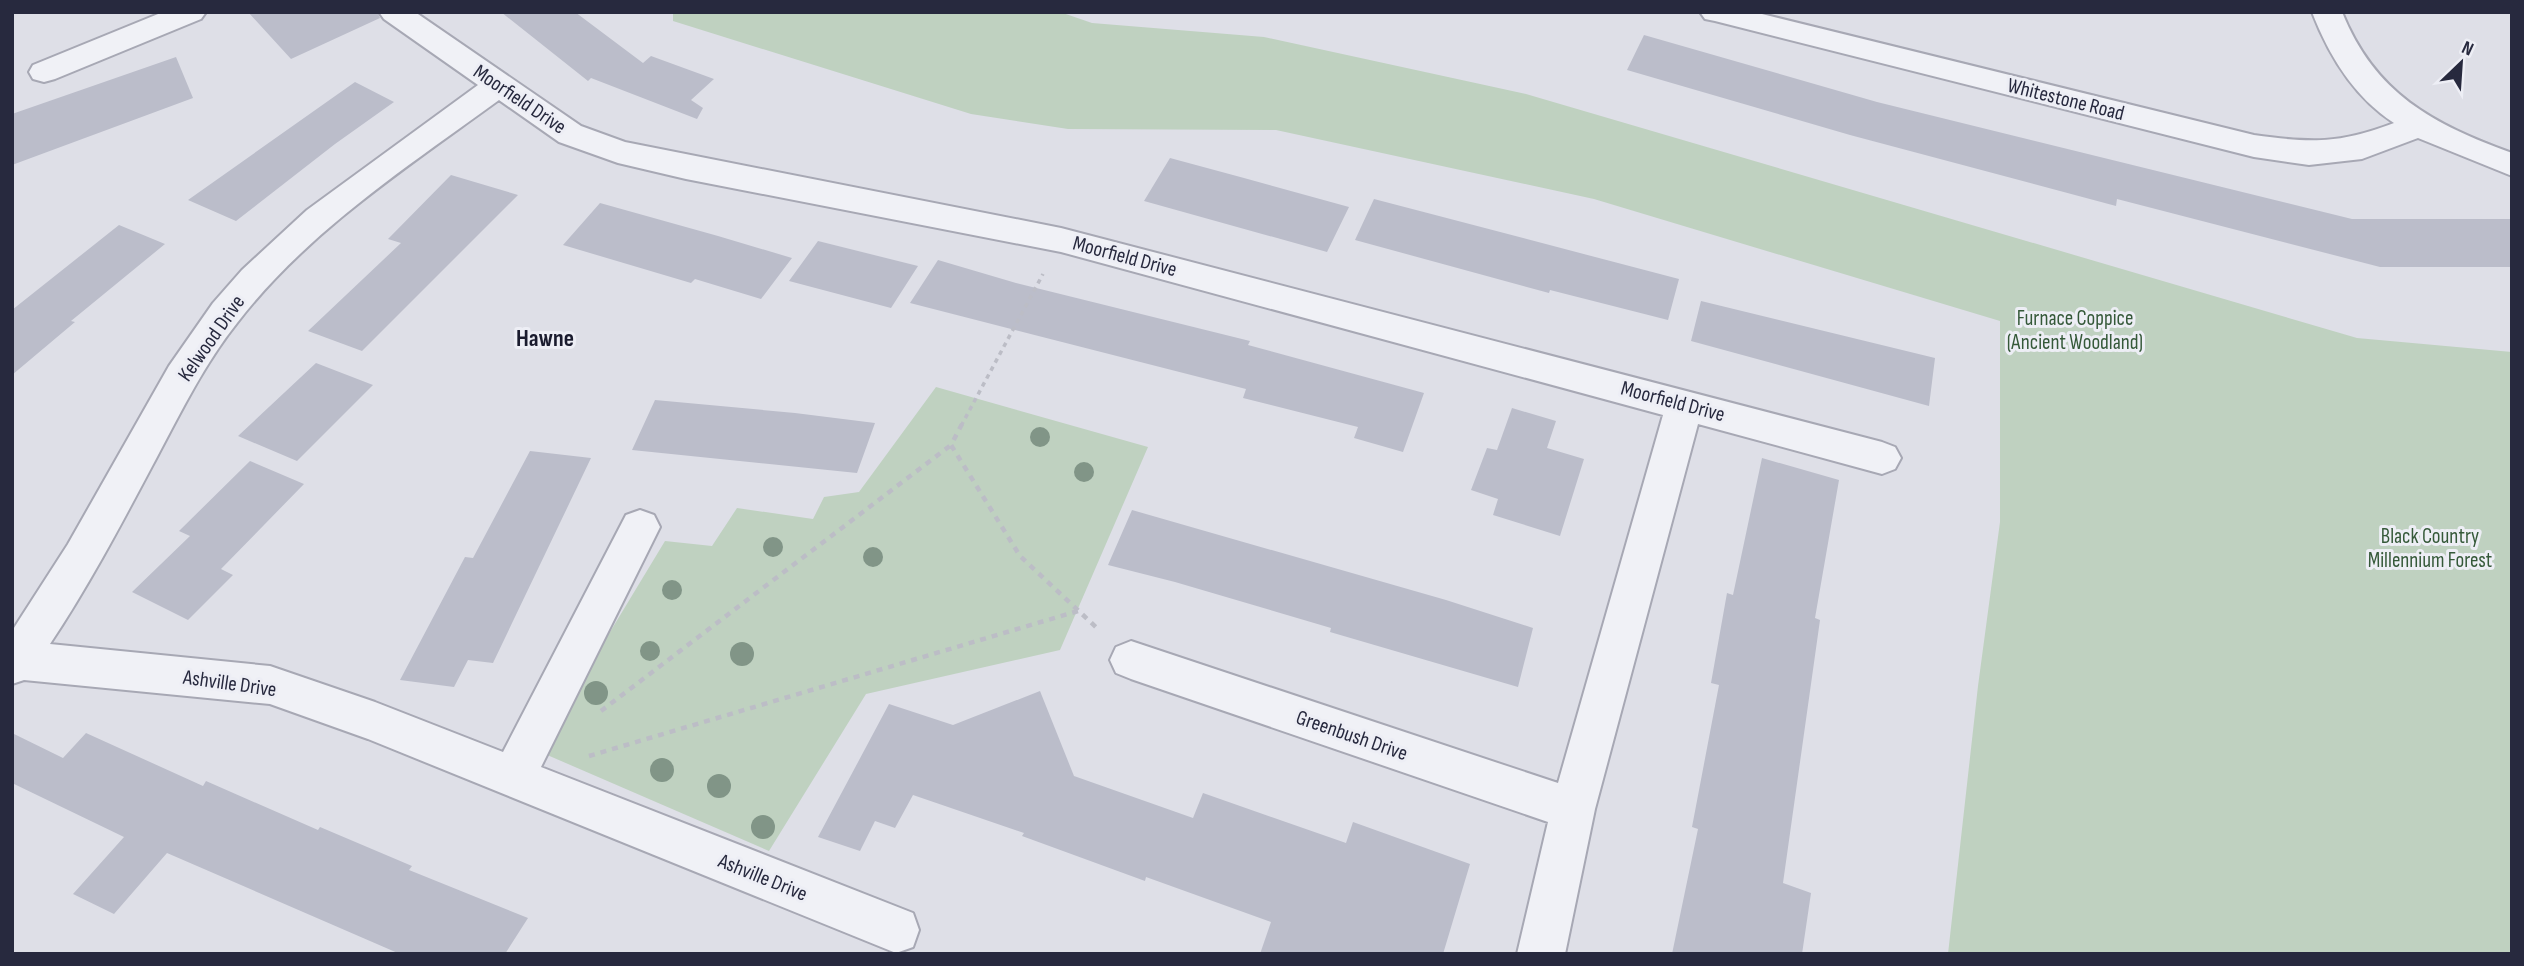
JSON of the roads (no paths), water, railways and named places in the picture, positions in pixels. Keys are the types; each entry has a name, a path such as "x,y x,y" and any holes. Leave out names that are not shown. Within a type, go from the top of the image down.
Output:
{"street":[{"path":"44,72 191,12"},
{"name":"Moorfield Drive","path":"394,12 497,86 570,134 618,152 686,168 1061,240 1882,458"},
{"name":"Whitestone Road","path":"1715,12 2254,146 2309,154 2362,148 2417,126"},
{"path":"2327,12 2348,57 2388,106 2417,126 2512,165"},
{"name":"Kelwood Drive","path":"14,662 66,586 171,395 224,314 264,268 303,233 362,185 497,86"},
{"path":"1541,954 1573,809 1685,404"},
{"path":"512,779 640,527"},
{"name":"Greenbush Drive","path":"1131,660 1573,809"},
{"name":"Ashville Drive","path":"14,662 270,685 375,722 512,779 896,930"}],"district":[{"name":"Hawne","path":"545,338"}],"park label":[{"name":"Furnace Coppice (Ancient Woodland)","path":"2075,330"},
{"name":"Black Country Millennium Forest","path":"2430,548"}]}
